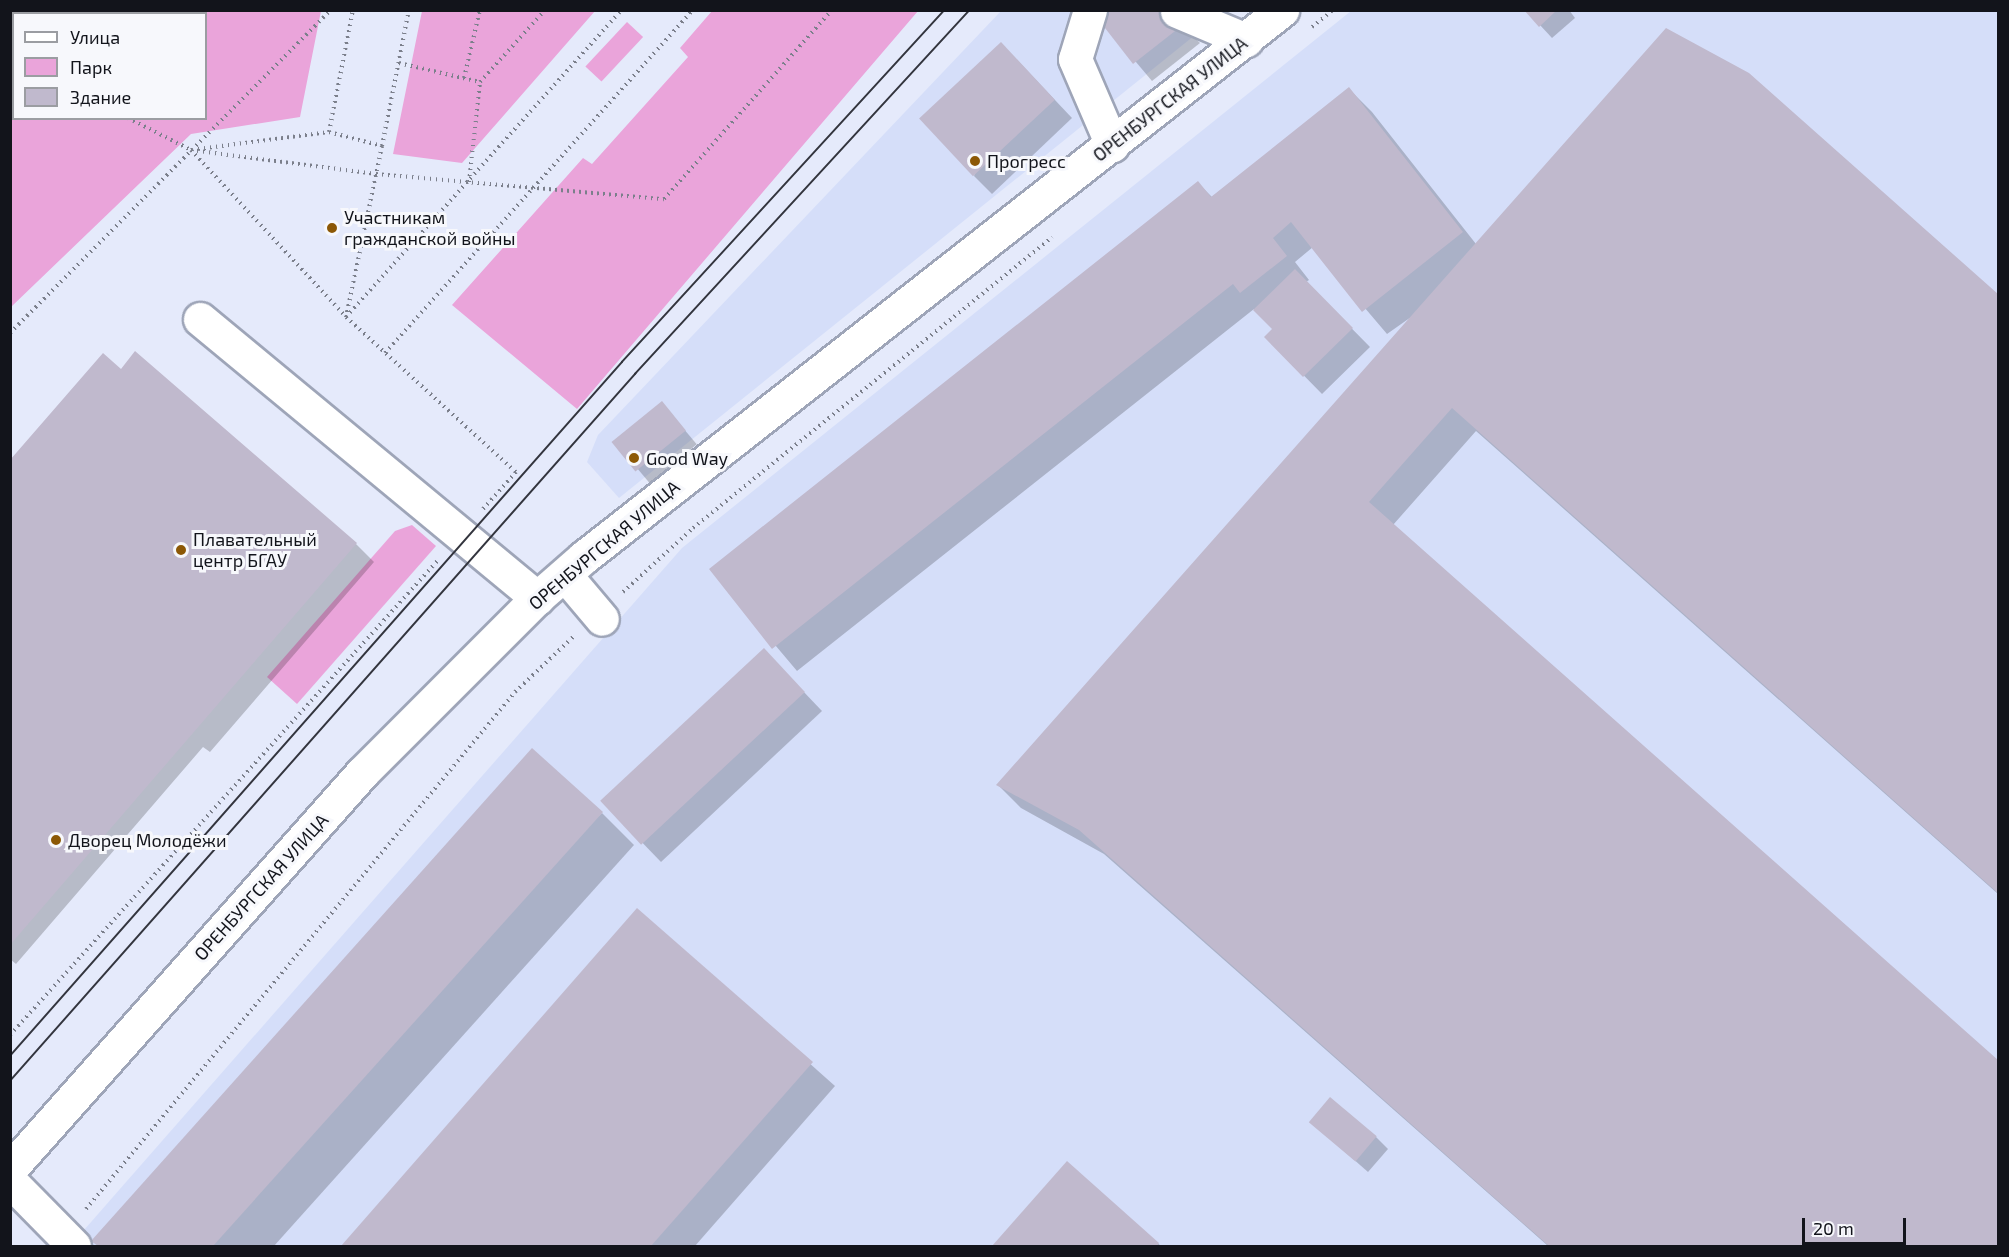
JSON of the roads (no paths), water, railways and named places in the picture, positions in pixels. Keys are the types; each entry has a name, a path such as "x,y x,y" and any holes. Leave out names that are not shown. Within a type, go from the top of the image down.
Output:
{"street":[{"path":"1090,10 1075,59 1112,145"},
{"name":"ОРЕНБУРГСКАЯ УЛИЦА","path":"10,1169 362,773 537,598 1282,10"},
{"path":"1177,11 1246,40"},
{"path":"200,319 537,598"},
{"path":"565,575 600,616"},
{"path":"10,1181 70,1243"}],"tram line":[{"path":"10,1056 622,362 945,10"},
{"path":"10,1081 635,374 970,10"}],"place":[{"name":"Прогресс","path":"975,161"},
{"name":"Участникам гражданской войны","path":"332,228"},
{"name":"Good Way","path":"634,458"},
{"name":"Плавательный центр БГАУ","path":"181,550"},
{"name":"Дворец Молодёжи","path":"56,840"}]}
